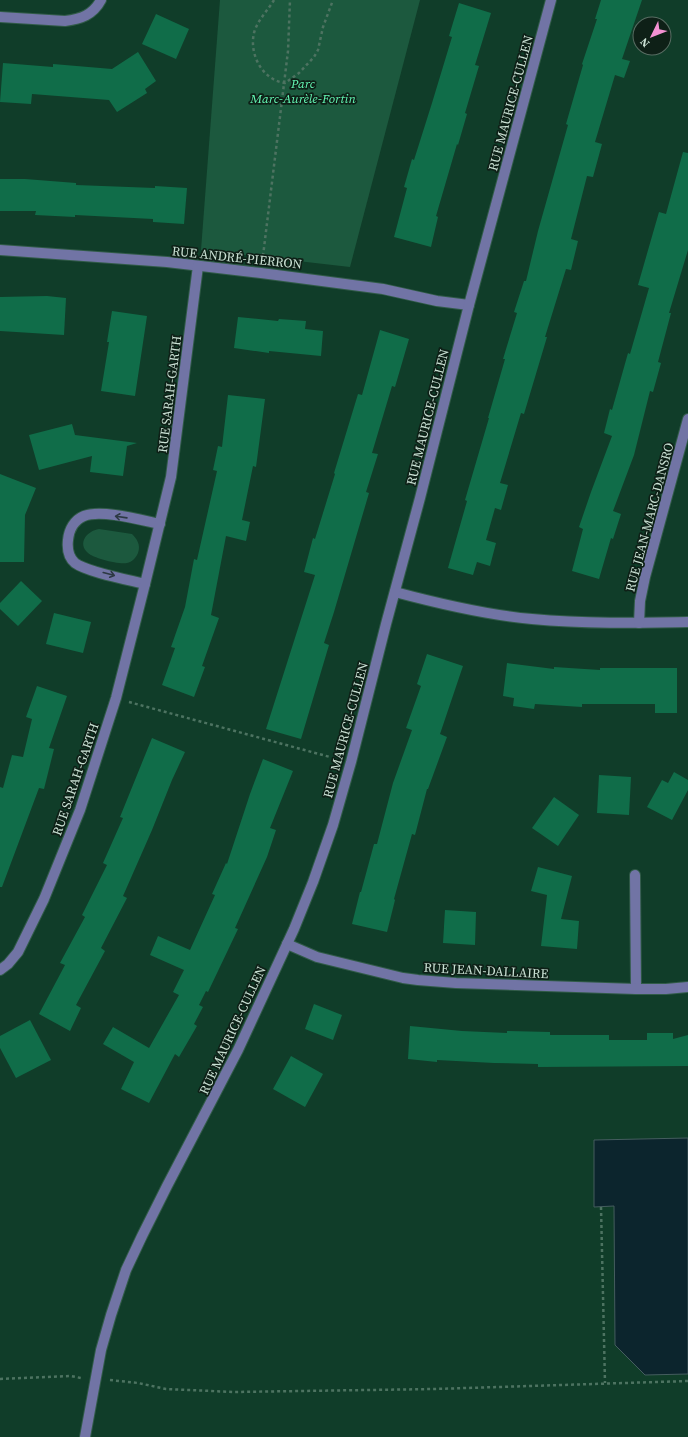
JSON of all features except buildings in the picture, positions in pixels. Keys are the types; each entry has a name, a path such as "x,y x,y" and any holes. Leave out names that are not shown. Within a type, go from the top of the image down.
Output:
{"street":[{"path":"0,17 64,21 75,20 95,9 101,0"},
{"name":"RUE MAURICE-CULLEN","path":"85,1437 96,1379 111,1315 120,1286 133,1253 238,1050 287,944 313,882 332,825 351,762 469,305 551,0"},
{"name":"RUE ANDRÉ-PIERRON","path":"0,250 198,266 383,288 437,301 469,305"},
{"name":"RUE SARAH-GARTH","path":"0,970 13,959 26,938 50,886 80,810 114,704 167,496 173,463 198,266"},
{"name":"RUE JEAN-MARC-DANSRO","path":"639,623 640,601 645,577 688,419"},
{"path":"145,584 85,568 75,563 69,556 68,551 70,532 72,526 79,519 90,514 119,516 160,524"},
{"path":"395,592 475,611 515,618 569,622 688,622"},
{"path":"635,875 636,989"},
{"name":"RUE JEAN-DALLAIRE","path":"287,944 317,957 403,978 431,982 636,989 688,987"}],"path":[{"path":"274,0 254,32 254,47 258,63 264,72 278,82 285,83 299,74 314,57 318,50 323,27 333,0"},
{"path":"263,256 277,136 285,83 290,0"},
{"path":"129,702 330,756"},
{"path":"601,1206 605,1382"},
{"path":"0,1380 71,1376 138,1383 166,1389 234,1392 435,1389 605,1382 688,1381"}],"green space":[{"name":"Parc Marc-Aurèle-Fortin","path":"220,0 420,0 350,267 201,250"},
{"path":"99,529 132,534 139,545 139,550 135,558 129,562 118,563 100,559 88,553 83,545 83,542 87,535"}],"water":[{"path":"688,1138 688,1374 645,1375 615,1345 614,1206 594,1207 594,1140"}]}
